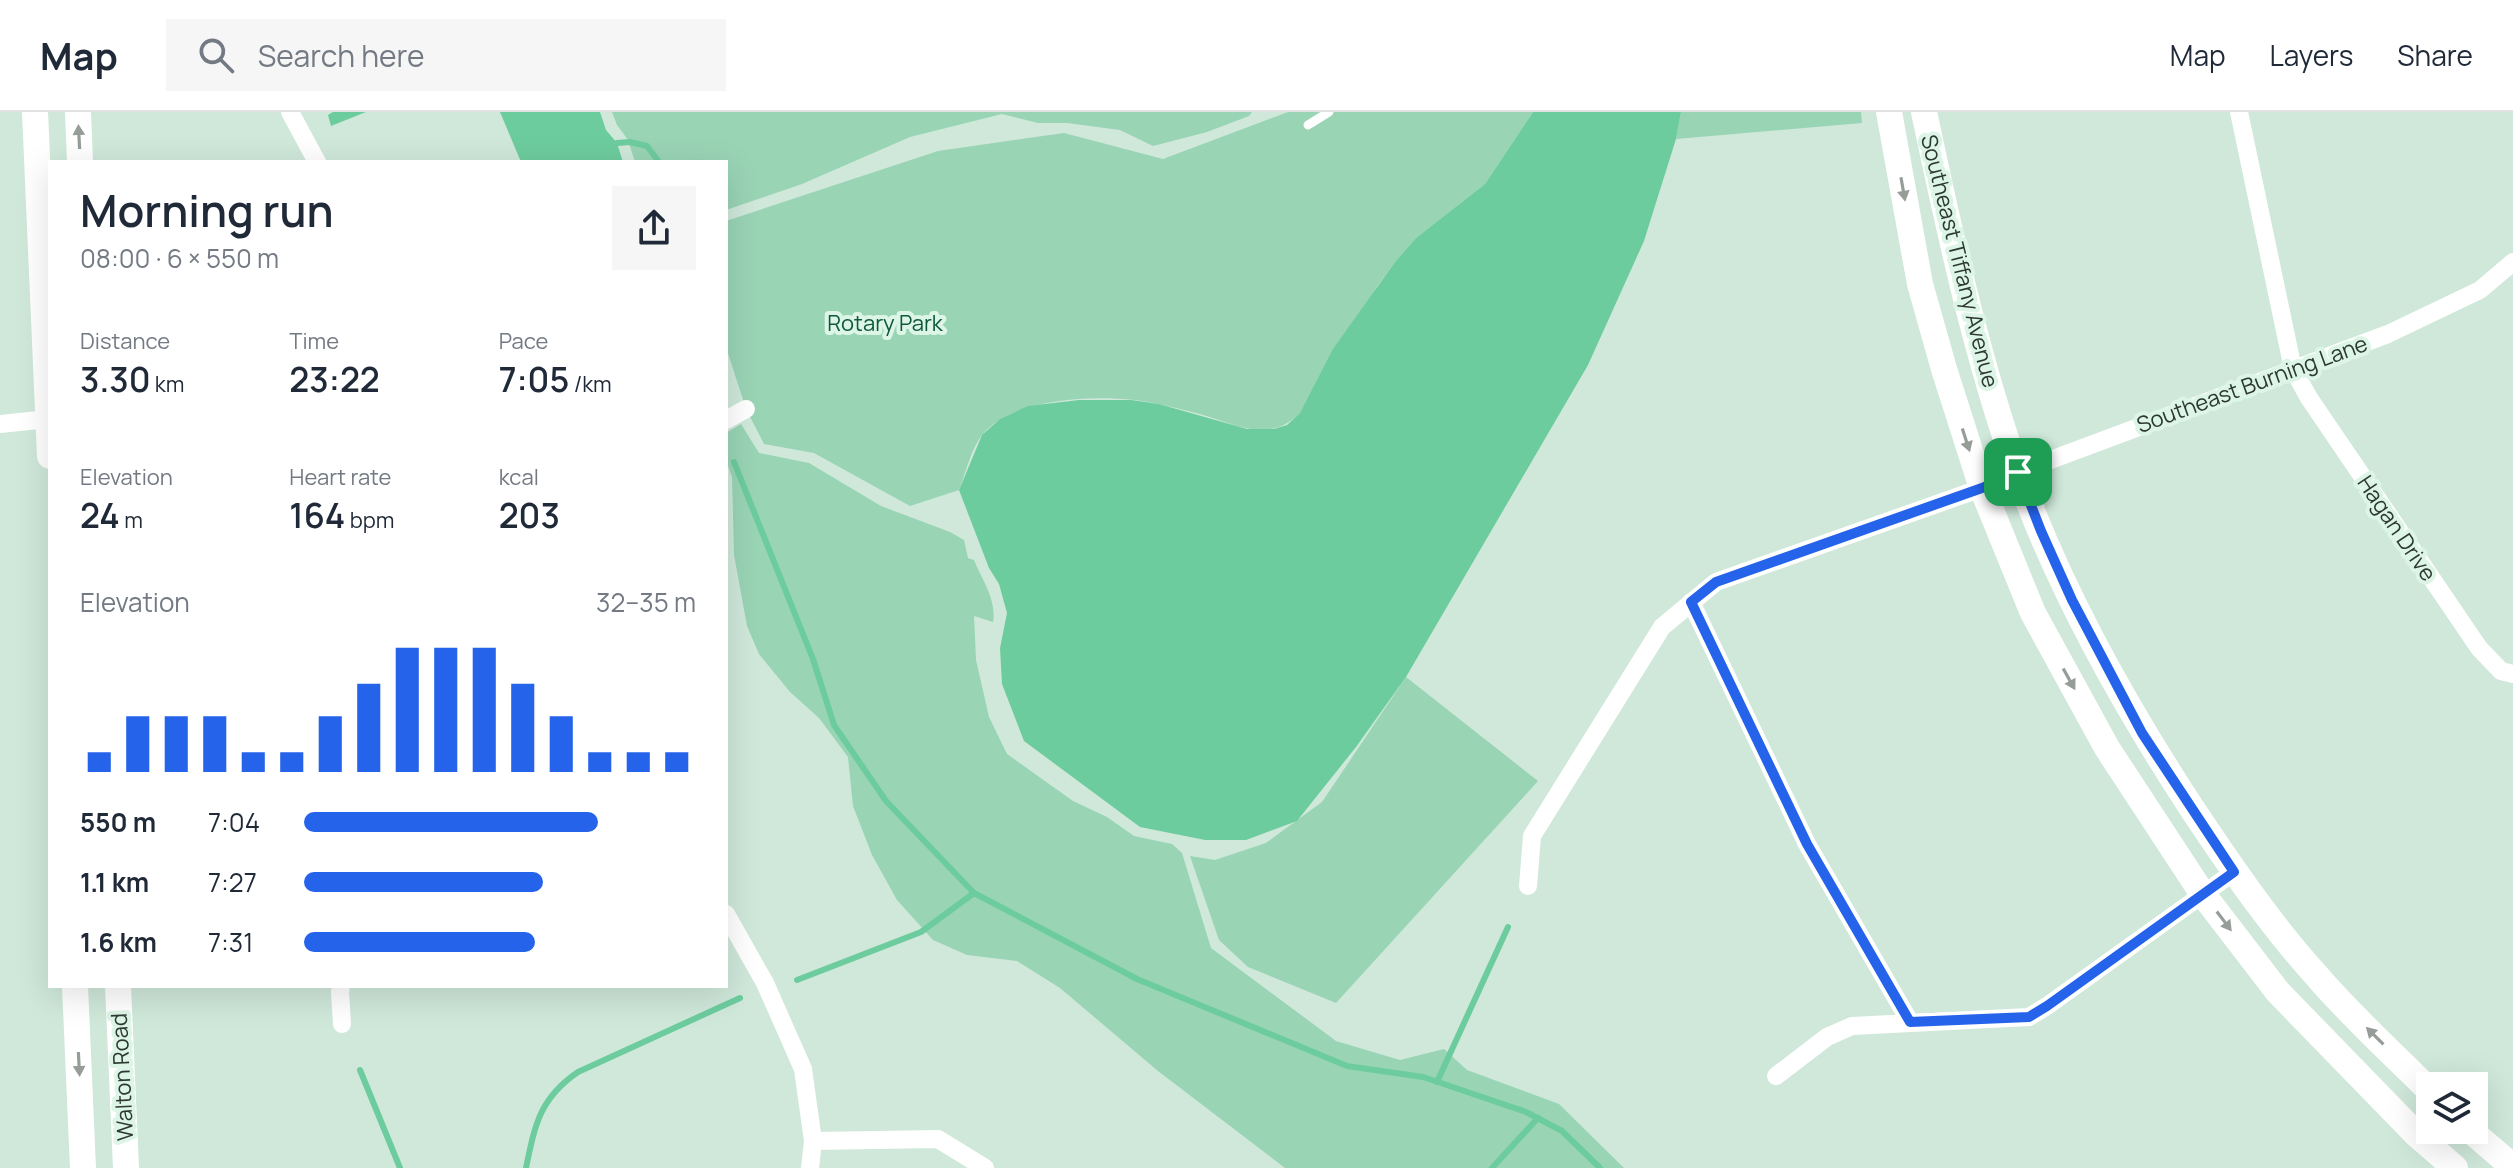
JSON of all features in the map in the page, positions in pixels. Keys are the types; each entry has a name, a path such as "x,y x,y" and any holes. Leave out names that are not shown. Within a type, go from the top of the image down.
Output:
{"street":[{"path":"0,424 48,419 35,112"},
{"path":"78,112 80,160"},
{"path":"290,112 316,160"},
{"name":"Southeast Tiffany Avenue","path":"1889,112 1920,284 1982,488 2033,613 2107,748 2202,893 2278,992 2416,1134 2455,1168"},
{"name":"Southeast Tiffany Avenue","path":"1924,112 1955,261 1981,354 2018,472 2072,600 2142,733 2234,872 2315,975 2416,1077"},
{"name":"Hagan Drive","path":"2239,112 2293,369 2309,398 2479,648 2501,671 2513,674"},
{"name":"Southeast Burning Lane","path":"1528,886 1532,836 1662,627 1716,582 1982,488 2388,334 2480,290 2513,262"},
{"path":"728,419 746,409"},
{"path":"1691,602 1807,844 1910,1022"},
{"path":"1776,1076 1827,1037 1852,1026 2029,1017 2234,872"},
{"path":"728,918 765,983 803,1069 813,1141 810,1168"},
{"name":"Walton Road","path":"75,988 83,1168"},
{"name":"Walton Road","path":"118,988 126,1168"},
{"path":"341,988 342,1024"},
{"path":"813,1141 938,1139 985,1168"},
{"path":"2486,1144 2513,1167"}],"lane":[{"path":"1308,125 1329,112"}],"green space":[{"path":"612,112 1252,112 1249,116 1207,132 1153,146 1120,130 1067,123 1038,123 1002,114 910,137 802,184 728,209 728,160 634,160 628,140"},
{"name":"Rotary Park","path":"1288,112 1533,112 1485,184 1416,238 1395,262 1300,413 1279,427 1251,429 1143,401 1094,398 1042,404 998,421 983,434 972,453 959,490 910,506 814,453 764,444 746,409 728,353 728,220 938,151 1064,133 1163,159"},
{"path":"1681,112 1861,112 1862,123 1676,139"},
{"path":"741,424 759,453 809,463 881,506 964,540 968,558 974,560 993,606 993,622 974,616 976,660 989,717 1007,754 1073,801 1107,817 1134,836 1172,844 1182,853 1211,948 1336,1041 1400,1060 1444,1049 1467,1070 1559,1104 1624,1168 1285,1168 1158,1071 1060,988 1017,961 967,955 933,940 897,900 872,855 853,806 848,757 819,718 790,692 759,654 747,626 734,555 728,432"},
{"path":"1406,677 1538,781 1336,1003 1248,967 1219,940 1190,856 1215,860 1266,843 1322,802"}],"shaded area":[{"path":"333,112 366,112 331,126 328,115"},
{"path":"500,112 600,112 622,160 520,160"},
{"path":"1533,112 1681,112 1676,139 1644,241 1588,365 1406,677 1297,821 1246,840 1205,840 1140,827 1024,741 1002,684 1000,648 1007,613 999,584 989,568 959,490 982,435 1000,419 1028,406 1079,400 1131,400 1159,404 1247,429 1274,429 1287,425 1300,413 1333,349 1395,262 1416,238 1485,184"}],"waterway":[{"path":"617,143 647,146 658,160"},
{"path":"734,462 813,659 834,725 886,801 974,893 1137,979 1347,1066 1423,1077 1526,1112 1562,1131 1600,1168"},
{"path":"797,980 921,932 974,893"},
{"path":"1437,1082 1508,927"},
{"path":"526,1168 541,1113 565,1082 578,1072 740,998"},
{"path":"360,1070 400,1168"},
{"path":"1492,1168 1538,1118"}],"route":[{"path":"2018,472 2072,600 2142,733 2234,872 2029,1017 1910,1022 1807,844 1691,602 1716,582 1982,488 2018,472"}]}
